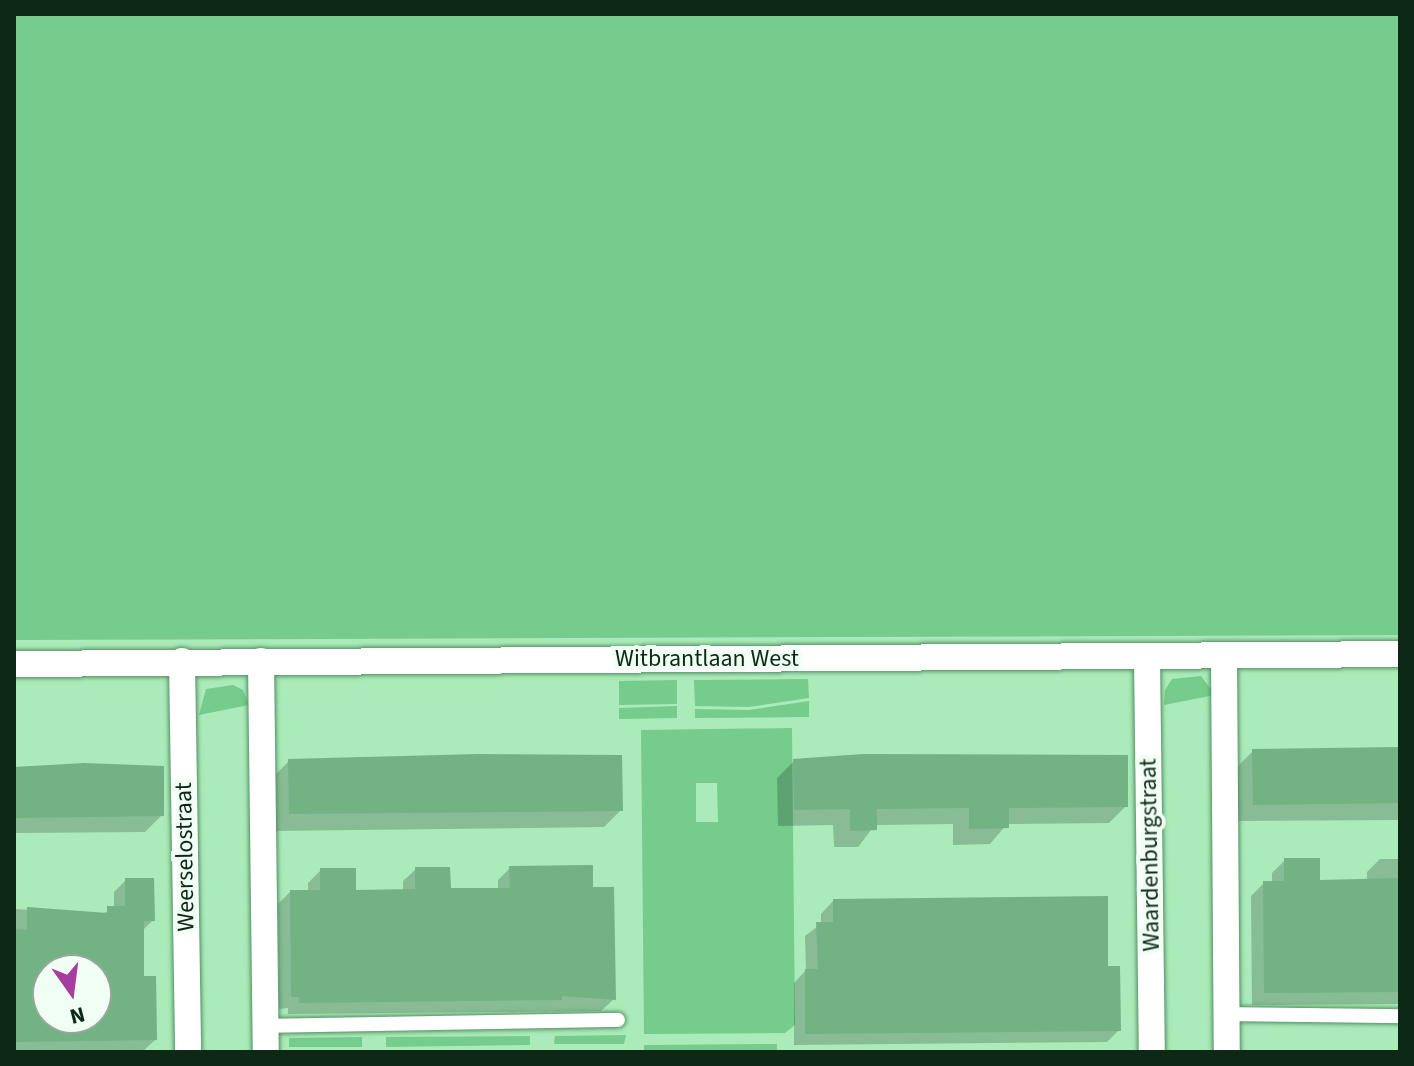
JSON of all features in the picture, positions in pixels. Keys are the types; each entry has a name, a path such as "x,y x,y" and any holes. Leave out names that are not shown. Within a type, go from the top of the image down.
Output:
{"street":[{"name":"Witbrantlaan West","path":"14,664 1400,654"},
{"path":"1224,656 1227,1052"},
{"name":"Waardenburgstraat","path":"1147,657 1152,1052"},
{"name":"Weerselostraat","path":"182,661 188,1052"},
{"path":"261,661 266,1039"}],"lane":[{"path":"1227,1014 1400,1016"},
{"path":"266,1039 618,1020"}],"green space":[{"path":"14,14 1400,14 1400,635 14,640"},
{"path":"1201,676 1215,695 1164,705 1165,690 1172,679"},
{"path":"808,679 809,698 749,707 695,706 694,680"},
{"path":"677,680 677,704 619,705 619,681"},
{"path":"233,685 243,690 249,705 199,715 206,689"},
{"path":"809,701 809,717 695,718 695,709 749,710"},
{"path":"677,706 677,718 619,719 619,708"},
{"path":"792,728 795,1025 785,1033 644,1034 641,730","holes":["696,783 717,783 718,822 696,822"]},
{"path":"626,1035 624,1044 554,1044 555,1036"},
{"path":"530,1036 530,1045 386,1047 386,1037"},
{"path":"362,1037 362,1047 289,1047 289,1038"},
{"path":"777,1044 777,1052 644,1052 644,1045"}],"building":[{"path":"1400,747 1400,803 1253,805 1252,749"},
{"path":"479,754 622,755 623,811 289,814 288,759"},
{"path":"863,754 1128,755 1128,807 1009,808 1009,828 969,829 969,808 877,809 877,830 850,831 850,809 794,810 793,759"},
{"path":"84,763 164,766 164,816 14,818 14,767"},
{"path":"1284,858 1320,858 1320,880 1400,878 1400,992 1264,993 1263,881 1284,881"},
{"path":"593,865 593,887 614,887 616,1000 562,996 562,1000 299,1003 299,997 291,997 290,890 320,890 320,868 356,868 356,890 415,889 415,867 450,867 451,888 510,888 509,866"},
{"path":"125,878 154,878 155,921 144,921 144,976 156,976 157,1040 14,1042 14,929 27,930 27,907 107,913 107,906 125,906"},
{"path":"1108,896 1108,966 1120,966 1121,1031 805,1034 805,969 818,969 816,922 833,922 833,899"}]}
